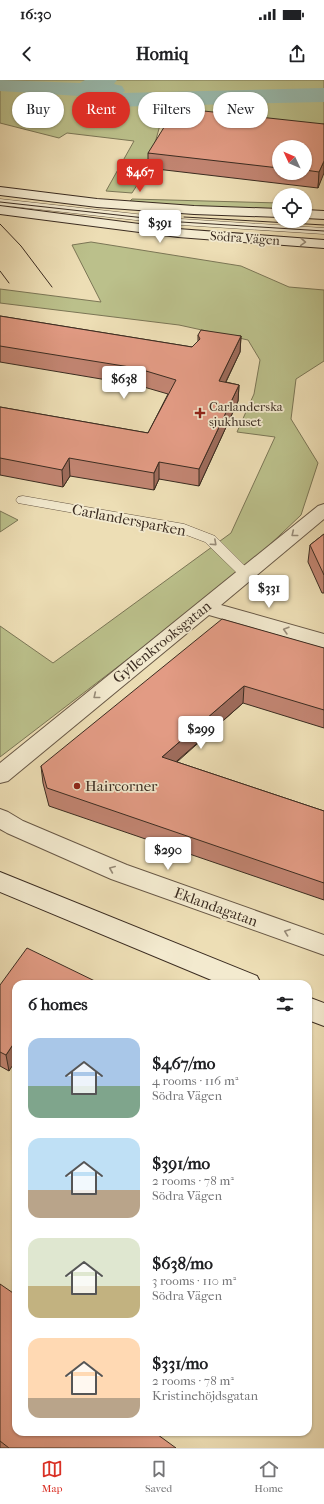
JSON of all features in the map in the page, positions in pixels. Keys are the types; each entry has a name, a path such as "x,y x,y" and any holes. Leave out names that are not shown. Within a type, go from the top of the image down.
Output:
{"street":[{"name":"Södra Vägen","path":"0,191 97,203 194,210 272,213"},
{"name":"Södra Vägen","path":"0,210 178,233 324,244"},
{"path":"312,214 324,215"},
{"name":"Gyllenkrooksgatan","path":"0,775 245,573 324,510"},
{"path":"205,607 324,641"},
{"name":"Eklandagatan","path":"0,818 15,827 119,872 324,945"},
{"path":"0,882 238,980"},
{"path":"312,1010 324,1015"}],"lane":[{"path":"0,197 183,217 324,225"},
{"path":"0,202 166,221 324,232"},
{"name":"Carlandersparken","path":"23,500 179,527 210,539 245,573"}],"green space":[{"path":"0,80 324,80 324,136 252,128 268,128 268,92 213,92 213,124 205,123 205,92 138,92 138,128 159,128 148,168 132,193 106,191 134,141 67,133 59,138 20,128 64,128 64,92 12,92 12,126 0,123"},
{"path":"132,199 272,203 272,210 183,206 130,201"},
{"path":"91,242 241,266 289,287 324,290 324,361 296,379 291,419 318,463 301,515 240,573 0,757 0,626 53,663 231,533 275,437 237,432 254,394 260,360 248,340 179,325 0,303 0,289 101,302 72,245"},
{"path":"0,511 18,520 0,532"}],"building":[{"path":"205,111 213,112 213,128 268,128 268,118 324,124 324,161 319,172 312,171 312,140 272,140 272,167 148,153 164,128 205,128"},
{"name":"Carlanderska sjukhuset","path":"0,316 192,347 200,339 198,335 201,330 241,336 219,381 239,385 199,469 159,462 154,473 69,458 62,470 0,458 0,407 148,433 176,380 136,368 0,346"},
{"path":"324,534 324,575 310,545"},
{"path":"222,619 324,648 324,710 244,686 162,757 324,811 324,883 47,788 41,766"},
{"path":"27,948 93,980 12,980 12,1046 6,1055 0,1052 0,985"},
{"path":"0,1284 12,1292 12,1436 160,1436 176,1448 9,1448 0,1441"}],"waterway":[{"path":"87,90 87,88 95,83 106,80"},
{"path":"0,85 87,90"},
{"path":"87,90 114,91"},
{"path":"87,90 88,93 95,98 108,100 324,95"}],"tram line":[{"path":"0,202 181,222 324,231"},
{"path":"184,217 324,225"},
{"path":"0,224 21,246 52,287"},
{"path":"0,271 9,283"}],"place":[{"name":"Carlanderska sjukhuset","path":"200,413"},
{"name":"Haircorner","path":"77,786"}]}
